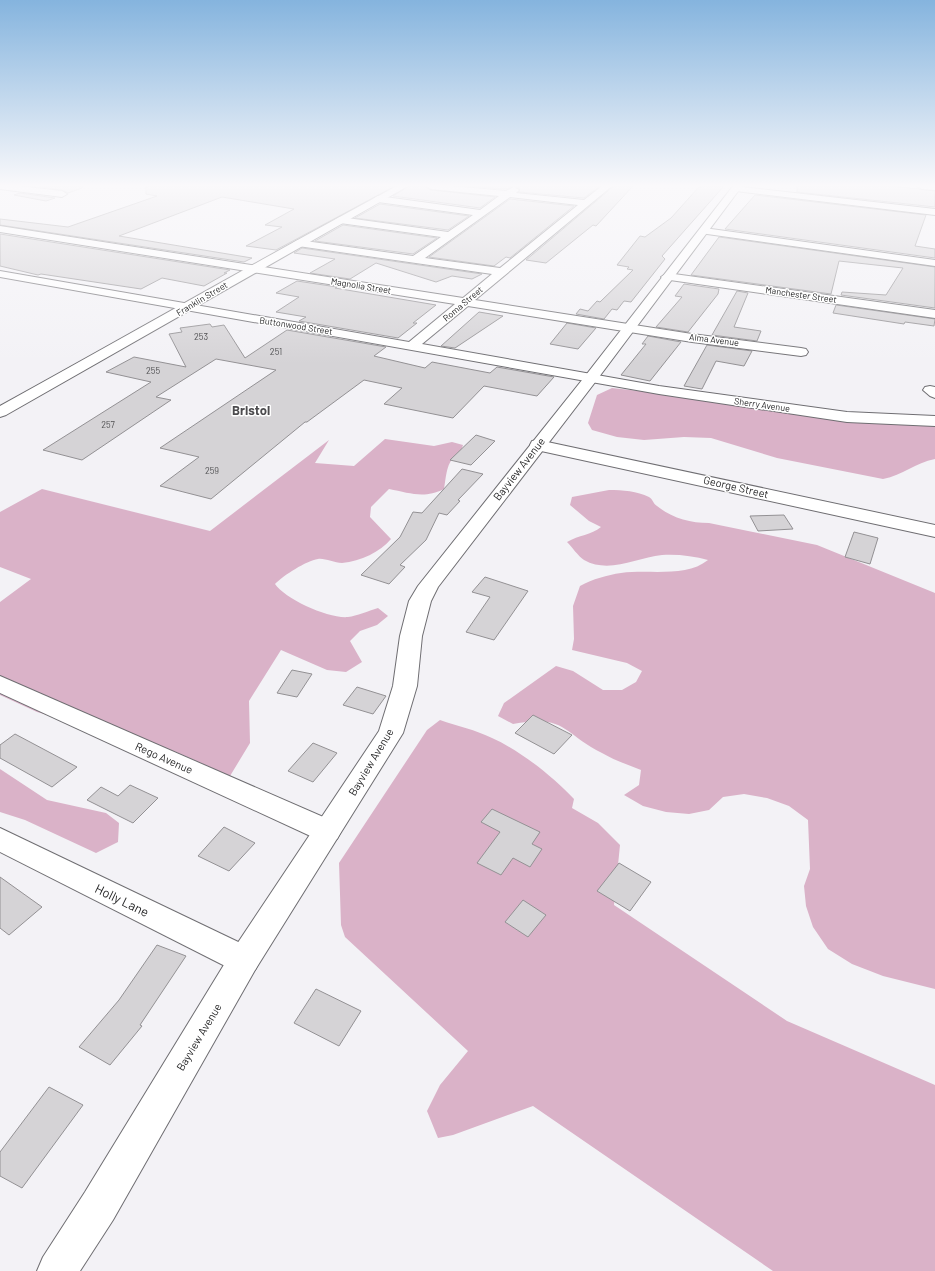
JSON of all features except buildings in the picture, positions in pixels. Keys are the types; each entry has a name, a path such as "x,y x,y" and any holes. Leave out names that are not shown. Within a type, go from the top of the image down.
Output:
{"street":[{"name":"Magnolia Street","path":"100,245 628,328"},
{"name":"Franklin Street","path":"0,412 294,245"},
{"path":"314,245 501,272"},
{"path":"415,260 436,245"},
{"name":"Roma Street","path":"412,346 534,245"},
{"name":"Bayview Avenue","path":"57,1271 99,1206 244,960 391,733 405,686 411,636 420,601 428,586 591,378 692,245"},
{"path":"811,245 935,263"},
{"name":"Buttonwood Street","path":"0,274 591,378"},
{"name":"Manchester Street","path":"667,277 935,314"},
{"name":"Alma Avenue","path":"628,328 801,352"},
{"name":"Sherry Avenue","path":"591,378 666,391 847,417 935,421"},
{"name":"George Street","path":"538,445 609,459 935,532"},
{"name":"Rego Avenue","path":"0,684 327,831"},
{"name":"Holly Lane","path":"0,839 244,960"}],"shaded area":[{"path":"612,388 816,410 935,420 935,459 921,463 897,475 883,479 777,458 711,438 684,437 644,440 617,437 592,430 588,423 597,395"},
{"path":"385,439 434,446 452,442 463,445 461,451 452,459 448,467 444,489 430,494 417,494 389,489 371,507 370,517 391,539 387,544 370,555 349,562 339,563 318,559 307,562 275,584 280,590 297,602 330,615 348,617 359,615 378,608 388,616 377,625 360,631 350,641 362,662 346,672 327,670 281,650 249,701 250,743 230,776 176,752 37,712 0,695 0,602 31,579 0,567 0,512 42,489 210,531 329,440 315,463 354,466"},
{"path":"609,490 640,493 650,498 656,505 669,514 688,521 709,523 817,545 935,593 935,989 883,976 852,964 828,949 813,927 806,906 804,886 810,869 808,820 789,806 767,798 744,794 723,797 709,810 689,814 666,812 643,806 624,795 639,785 641,770 607,756 589,746 562,727 544,722 513,724 498,716 504,703 556,666 573,671 603,690 622,690 636,682 642,671 627,663 572,650 574,639 573,606 580,586 590,581 621,573 667,572 689,569 699,566 708,560 697,557 662,555 623,564 603,566 584,560 567,542 593,532 601,527 589,521 570,505 572,497"},
{"path":"440,720 486,735 503,743 525,757 546,773 574,799 572,808 598,823 620,845 614,905 787,1021 935,1085 935,1271 773,1271 533,1106 453,1135 438,1138 427,1111 440,1085 468,1051 345,937 341,925 339,863 427,730"},
{"path":"0,769 47,800 106,813 119,823 118,842 96,853 25,820 0,812"}],"district":[{"name":"Bristol","path":"251,410"}]}
